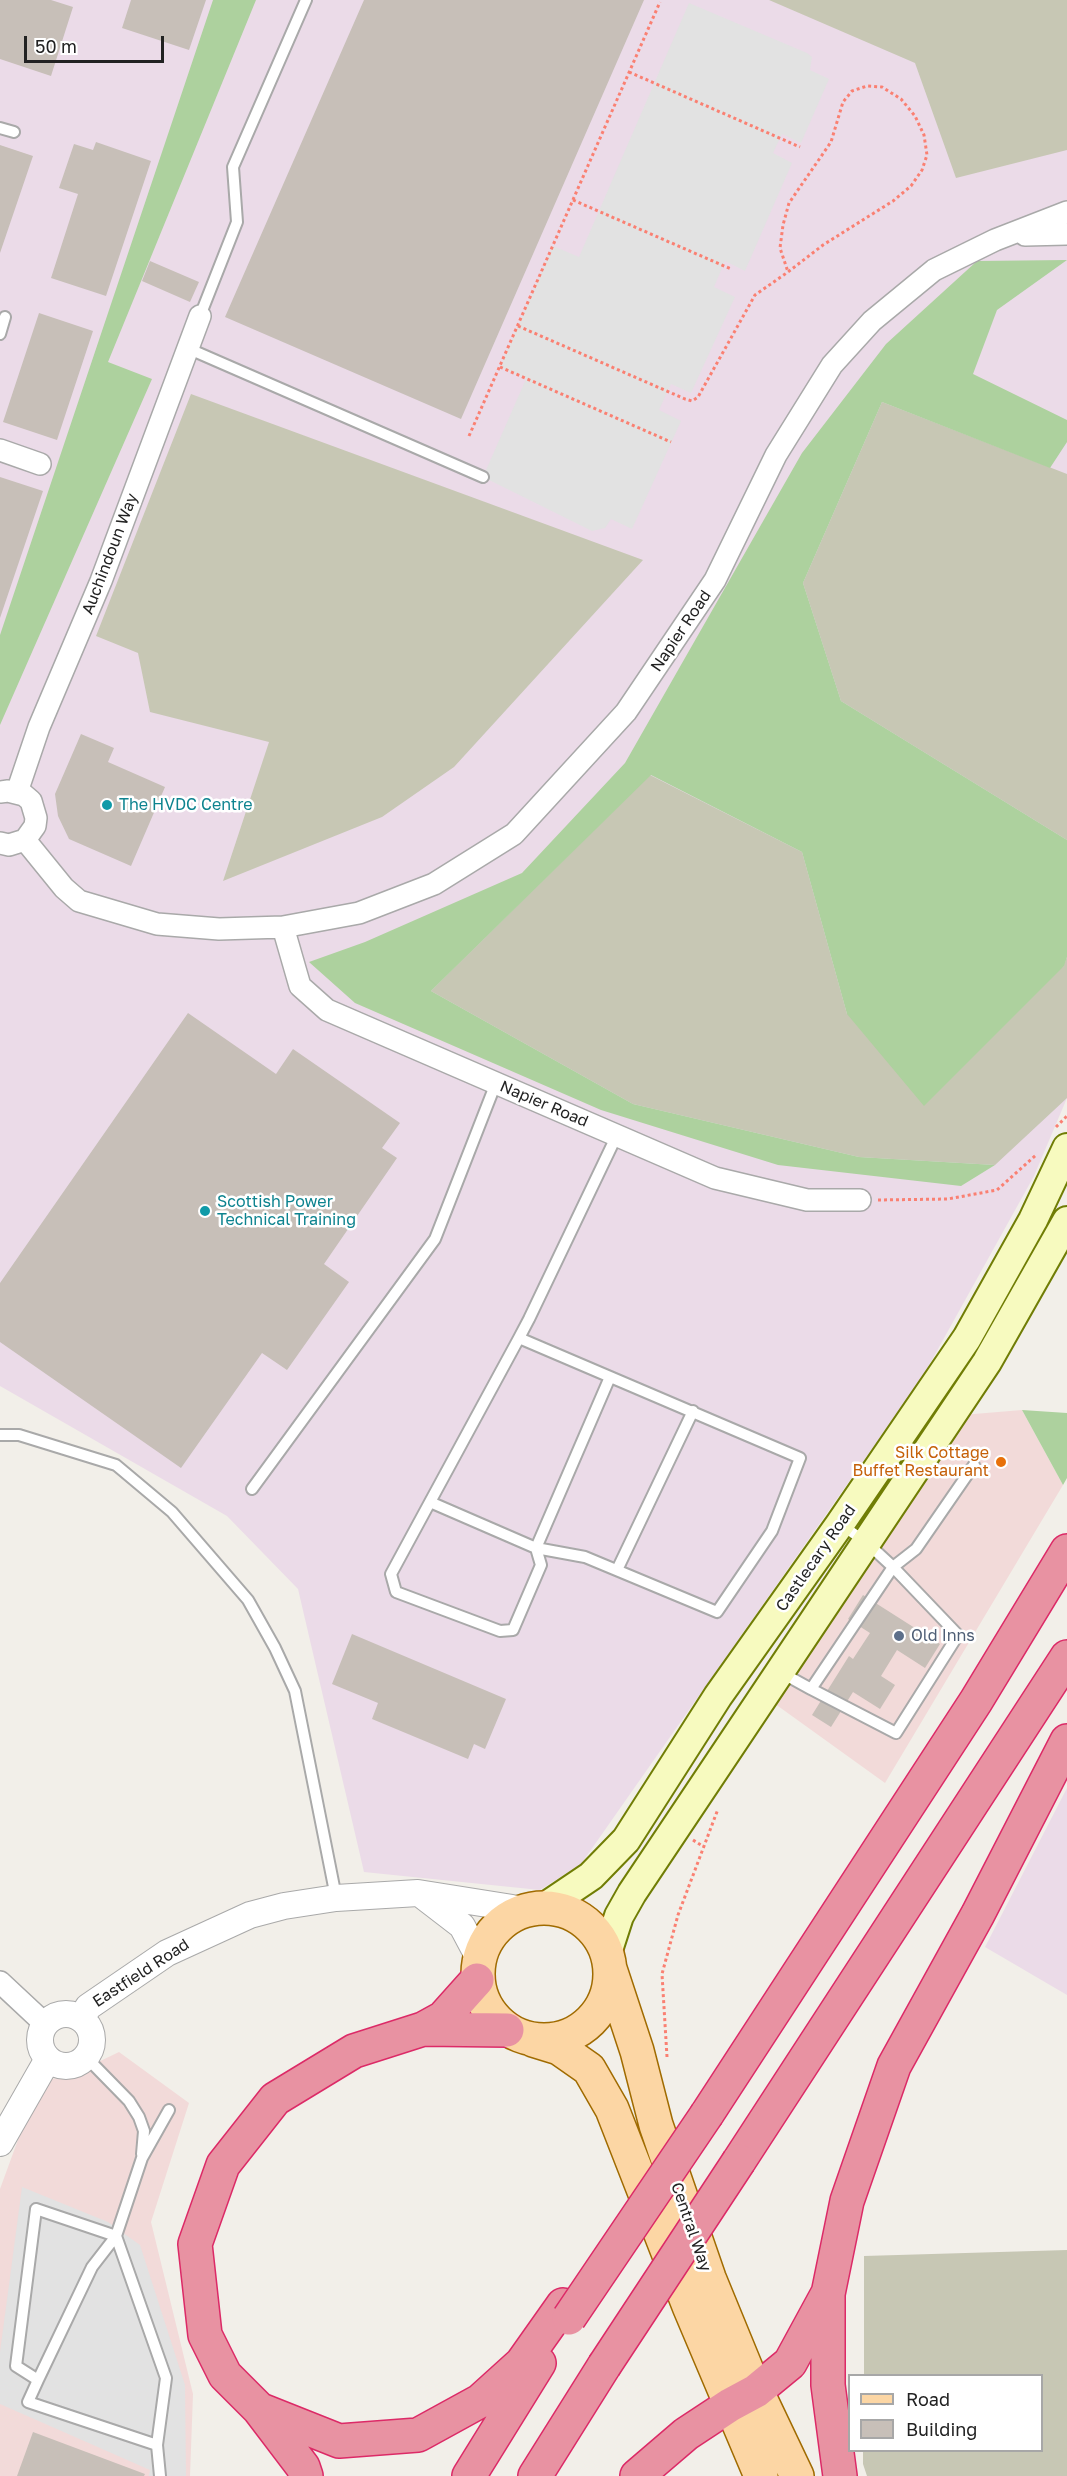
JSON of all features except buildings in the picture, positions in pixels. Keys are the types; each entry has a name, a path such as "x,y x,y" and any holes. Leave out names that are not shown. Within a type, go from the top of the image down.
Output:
{"highway":[{"path":"469,2476 566,2312 704,2107 825,1934 976,1701 1067,1551"},
{"path":"535,2476 604,2366 1067,1657"},
{"path":"840,2476 828,2385 828,2294 847,2201 894,2066 978,1914 1067,1740"},
{"path":"306,2476 303,2467 259,2409 225,2375 205,2335 195,2244 223,2165 274,2098 354,2051 423,2029 443,2018 478,1969"},
{"path":"423,2029 520,2035"},
{"path":"637,2476 686,2434 743,2398 790,2363 828,2294"},
{"path":"259,2409 339,2441 418,2435 480,2401 522,2363 566,2312"}],"main road":[{"name":"Castlecary Road","path":"535,1909 591,1876 626,1840 718,1696 840,1524 967,1338 1033,1220 1055,1142"},
{"name":"Castlecary Road","path":"609,1961 619,1916 675,1828 987,1362 1067,1221"},
{"path":"535,1909 568,1912 587,1923 601,1940 609,1961 610,1984 603,2004 592,2020 575,2033 556,2040 520,2035 492,2016 482,1999 478,1969 493,1930 508,1918 535,1909"},
{"name":"Central Way","path":"609,1961 663,2147 709,2278 743,2398 761,2476"},
{"name":"Central Way","path":"520,2035 559,2048 589,2069 599,2084 743,2398 797,2476"}],"street":[{"name":"Napier Road","path":"25,840 63,888 79,901 157,924 219,929 283,927 359,913 434,884 514,834 626,712 716,580 776,455 832,365 872,321 934,270 995,240 1067,212"},
{"name":"Napier Road","path":"995,240 1038,233 1067,234"},
{"name":"Auchindoun Way","path":"8,792 39,728 101,581 200,316"},
{"path":"0,450 40,464"},
{"path":"0,843 9,845 25,840 31,834 36,818 31,801 8,792"},
{"name":"Napier Road","path":"283,927 300,986 327,1010 715,1178 807,1200 860,1200"},
{"path":"418,1893 462,1926 478,1969"},
{"name":"Eastfield Road","path":"82,2019 88,2007 129,1976 195,1938 250,1915 336,1898 418,1893 535,1909"},
{"path":"0,1982 45,2024"},
{"path":"59,2015 75,2015 82,2019 91,2033 92,2042 86,2057 71,2066 63,2066 48,2059 40,2046 41,2030 45,2024 59,2015"},
{"path":"0,2143 48,2059"}],"lane":[{"path":"200,316 237,222 233,167 306,0"},
{"path":"0,128 14,132"},
{"path":"0,334 6,317"},
{"path":"187,348 483,477"},
{"path":"252,1489 435,1239 496,1083"},
{"path":"610,1377 536,1548 542,1564 513,1630 500,1631 396,1592 391,1574 519,1338 617,1135"},
{"path":"430,1502 536,1548 585,1557 717,1612 772,1532 800,1458 519,1338"},
{"path":"617,1570 693,1412"},
{"path":"0,1435 19,1435 116,1465 172,1512 248,1600 275,1648 295,1691 336,1898"},
{"path":"811,1689 893,1567 916,1549 974,1465"},
{"path":"780,1672 896,1733 958,1635 893,1567 866,1542 840,1524"},
{"path":"86,2057 129,2101 139,2117 144,2131 142,2158"},
{"path":"157,2445 28,2402 92,2267 116,2236 142,2158 169,2110"},
{"path":"38,2380 16,2366 36,2209 116,2236"},
{"path":"116,2236 166,2378 157,2445 160,2476"}],"path":[{"path":"469,436 660,2"},
{"path":"629,72 800,147"},
{"path":"518,326 692,401 698,397 755,295 788,272 823,244 892,201 911,186 922,170 927,155 924,135 915,116 901,99 882,87 867,86 852,92 843,102 831,142 789,203 780,248 788,272"},
{"path":"573,200 731,269"},
{"path":"500,367 671,442"},
{"path":"860,1200 948,1198 997,1190 1055,1142 1058,1123 1067,1116"},
{"path":"667,2061 662,1974 678,1915 722,1800"},
{"path":"675,1828 704,1847"}],"shaded area":[{"path":"0,0 1067,0 1067,1098 1034,1176 923,1376 581,1864 540,1890 364,1872 298,1589 227,1516 0,1386"},
{"path":"769,0 1067,0 1067,150 956,178 915,63"},
{"path":"689,3 807,53 812,57 810,70 829,79 801,143 782,134 773,153 792,163 745,271 725,261 714,287 735,297 691,393 671,384 659,410 681,421 632,529 611,519 605,528 592,531 483,477 526,379 500,367 553,246 579,257"},
{"path":"191,394 643,560 454,767 382,817 223,881 269,742 150,712 138,653 96,636"},
{"path":"882,402 1067,474 1067,840 841,701 803,583"},
{"path":"650,775 802,852 847,1014 1063,967 1067,957 1067,1098 995,1165 859,1157 633,1104 431,991"},
{"path":"1022,1410 1063,1485 885,1783 771,1701 962,1415"},
{"path":"1067,1788 1067,1995 985,1947"},
{"path":"119,2052 189,2103 151,2222 193,2394 190,2476 0,2476 0,2189 30,2107 52,2079 67,2077"},
{"path":"22,2187 108,2222 140,2245 185,2385 186,2476 149,2476 150,2470 0,2404 0,2352"},
{"path":"1067,2250 1067,2476 867,2476 863,2464 863,2452 1043,2452 1043,2374 864,2374 864,2256"}],"green space":[{"path":"213,0 256,0 108,362 152,379 0,725 0,635"},
{"path":"1067,260 997,310 973,374 1067,420 1067,442 1050,468 882,402 803,583 841,701 1067,840 1067,957 1064,966 924,1106 847,1014 802,852 651,775 431,991 633,1104 859,1157 995,1165 961,1186 778,1165 601,1110 355,1003 309,962 365,942 522,873 625,763 802,453 886,344 977,261"},
{"path":"1022,1410 1067,1413 1067,1478 1063,1485"}],"place":[{"name":"The HVDC Centre","path":"107,805"},
{"name":"Scottish Power Technical Training","path":"205,1211"},
{"name":"Silk Cottage Buffet Restaurant","path":"1001,1462"},
{"name":"Old Inns","path":"899,1636"}]}
